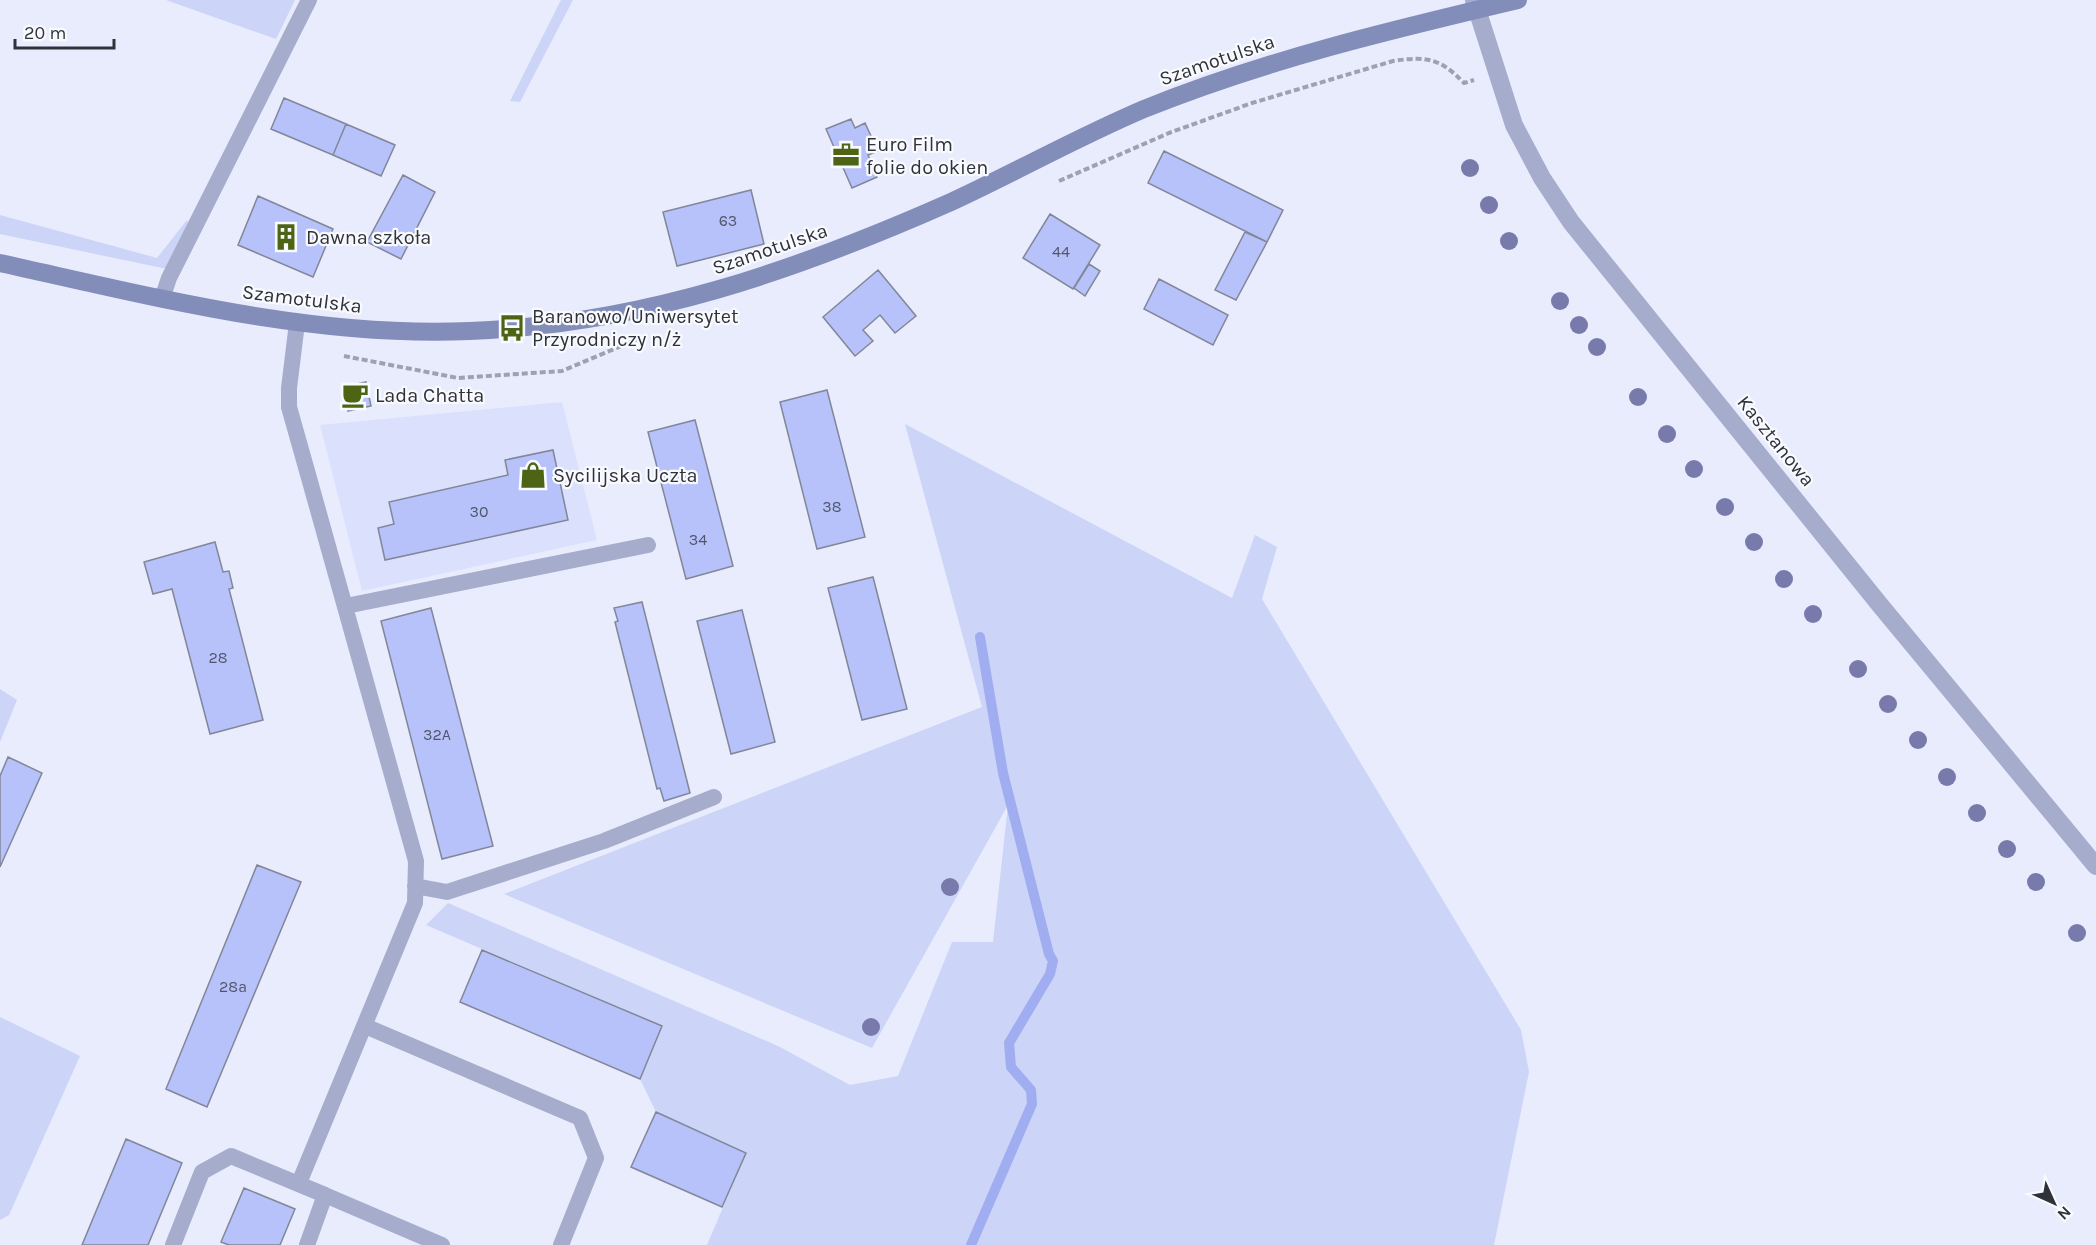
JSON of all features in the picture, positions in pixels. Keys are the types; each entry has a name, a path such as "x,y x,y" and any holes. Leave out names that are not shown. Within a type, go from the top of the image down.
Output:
{"street":[{"name":"Szamotulska","path":"0,263 162,299 297,323 401,332 474,331 605,317 712,293 841,249 952,201 1144,110 1313,51 1475,5 1518,0"},
{"name":"Kasztanowa","path":"1475,5 1514,125 1542,178 1571,222 1880,605 2096,866"}],"lane":[{"path":"162,299 169,278 309,0"},
{"path":"297,323 289,388 289,407 416,861 414,903 299,1184"},
{"path":"346,606 648,545"},
{"path":"415,886 447,892 604,841 714,797"},
{"path":"365,1026 580,1118 596,1158 561,1245"},
{"path":"173,1245 202,1172 231,1156 442,1245"},
{"path":"307,1245 325,1195"}],"path":[{"path":"1322,82 1393,61 1417,58 1440,63 1454,72 1464,83 1474,80"}],"shaded area":[{"path":"166,0 295,0 276,39"},
{"path":"561,0 573,0 520,102 510,101"},
{"path":"0,215 157,258 187,220 189,225 167,269 0,234"},
{"path":"562,402 597,540 362,591 320,425"},
{"path":"905,424 1232,598 1255,535 1277,547 1262,599 1521,1030 1529,1072 1494,1245 707,1245 746,1153 656,1112 640,1079 662,1026 426,925 448,903 778,1046 850,1085 898,1076 952,942 993,942 1008,805 872,1048 504,894 982,707"},
{"path":"0,689 17,700 0,742"},
{"path":"0,1017 80,1056 9,1215 0,1220"}],"building":[{"path":"284,98 346,124 333,155 271,129"},
{"path":"851,119 855,128 865,123 878,151 868,155 877,177 852,188 826,129"},
{"path":"346,124 395,145 381,176 333,155"},
{"path":"1164,151 1283,210 1267,242 1148,183"},
{"path":"403,175 435,192 401,259 367,242"},
{"path":"751,190 764,244 677,266 663,212"},
{"name":"Dawna szkoła","path":"258,196 333,229 313,277 238,245"},
{"path":"1050,214 1100,245 1073,289 1023,258"},
{"path":"1245,232 1267,242 1236,300 1215,290"},
{"path":"1089,264 1100,271 1085,296 1074,288"},
{"path":"878,270 916,316 895,333 880,315 863,330 873,341 855,356 823,317"},
{"path":"1159,279 1228,315 1213,345 1144,309"},
{"path":"366,382 371,406 348,411 343,387"},
{"path":"827,390 865,537 817,549 780,402"},
{"path":"695,420 733,566 686,579 648,432"},
{"path":"553,450 568,520 385,560 378,528 394,524 389,502 508,475 505,460"},
{"path":"215,542 223,572 229,571 233,588 229,589 263,720 210,734 172,589 153,594 144,562"},
{"path":"873,577 907,709 862,720 828,588"},
{"path":"642,602 690,793 664,801 660,788 657,789 615,622 618,621 614,608"},
{"path":"431,608 493,846 442,859 381,621"},
{"path":"742,610 775,742 731,754 697,621"},
{"path":"8,757 42,773 0,867 0,776"},
{"path":"257,865 301,882 207,1107 166,1089"},
{"path":"482,950 662,1026 640,1079 460,1002"},
{"path":"656,1112 746,1153 722,1207 631,1167"},
{"path":"126,1139 182,1163 148,1245 82,1245"},
{"path":"244,1188 295,1209 280,1245 229,1245 221,1242"}],"waterway":[{"path":"971,1245 1032,1104 1031,1090 1011,1067 1009,1043 1050,974 1053,961 1049,954 1003,773 980,637"}],"place":[{"name":"Euro Film folie do okien","path":"846,155"},
{"name":"Dawna szkoła","path":"286,237"},
{"name":"Baranowo/Uniwersytet Przyrodniczy n/ż","path":"512,328"},
{"name":"Lada Chatta","path":"355,395"},
{"name":"Sycilijska Uczta","path":"533,475"}]}
